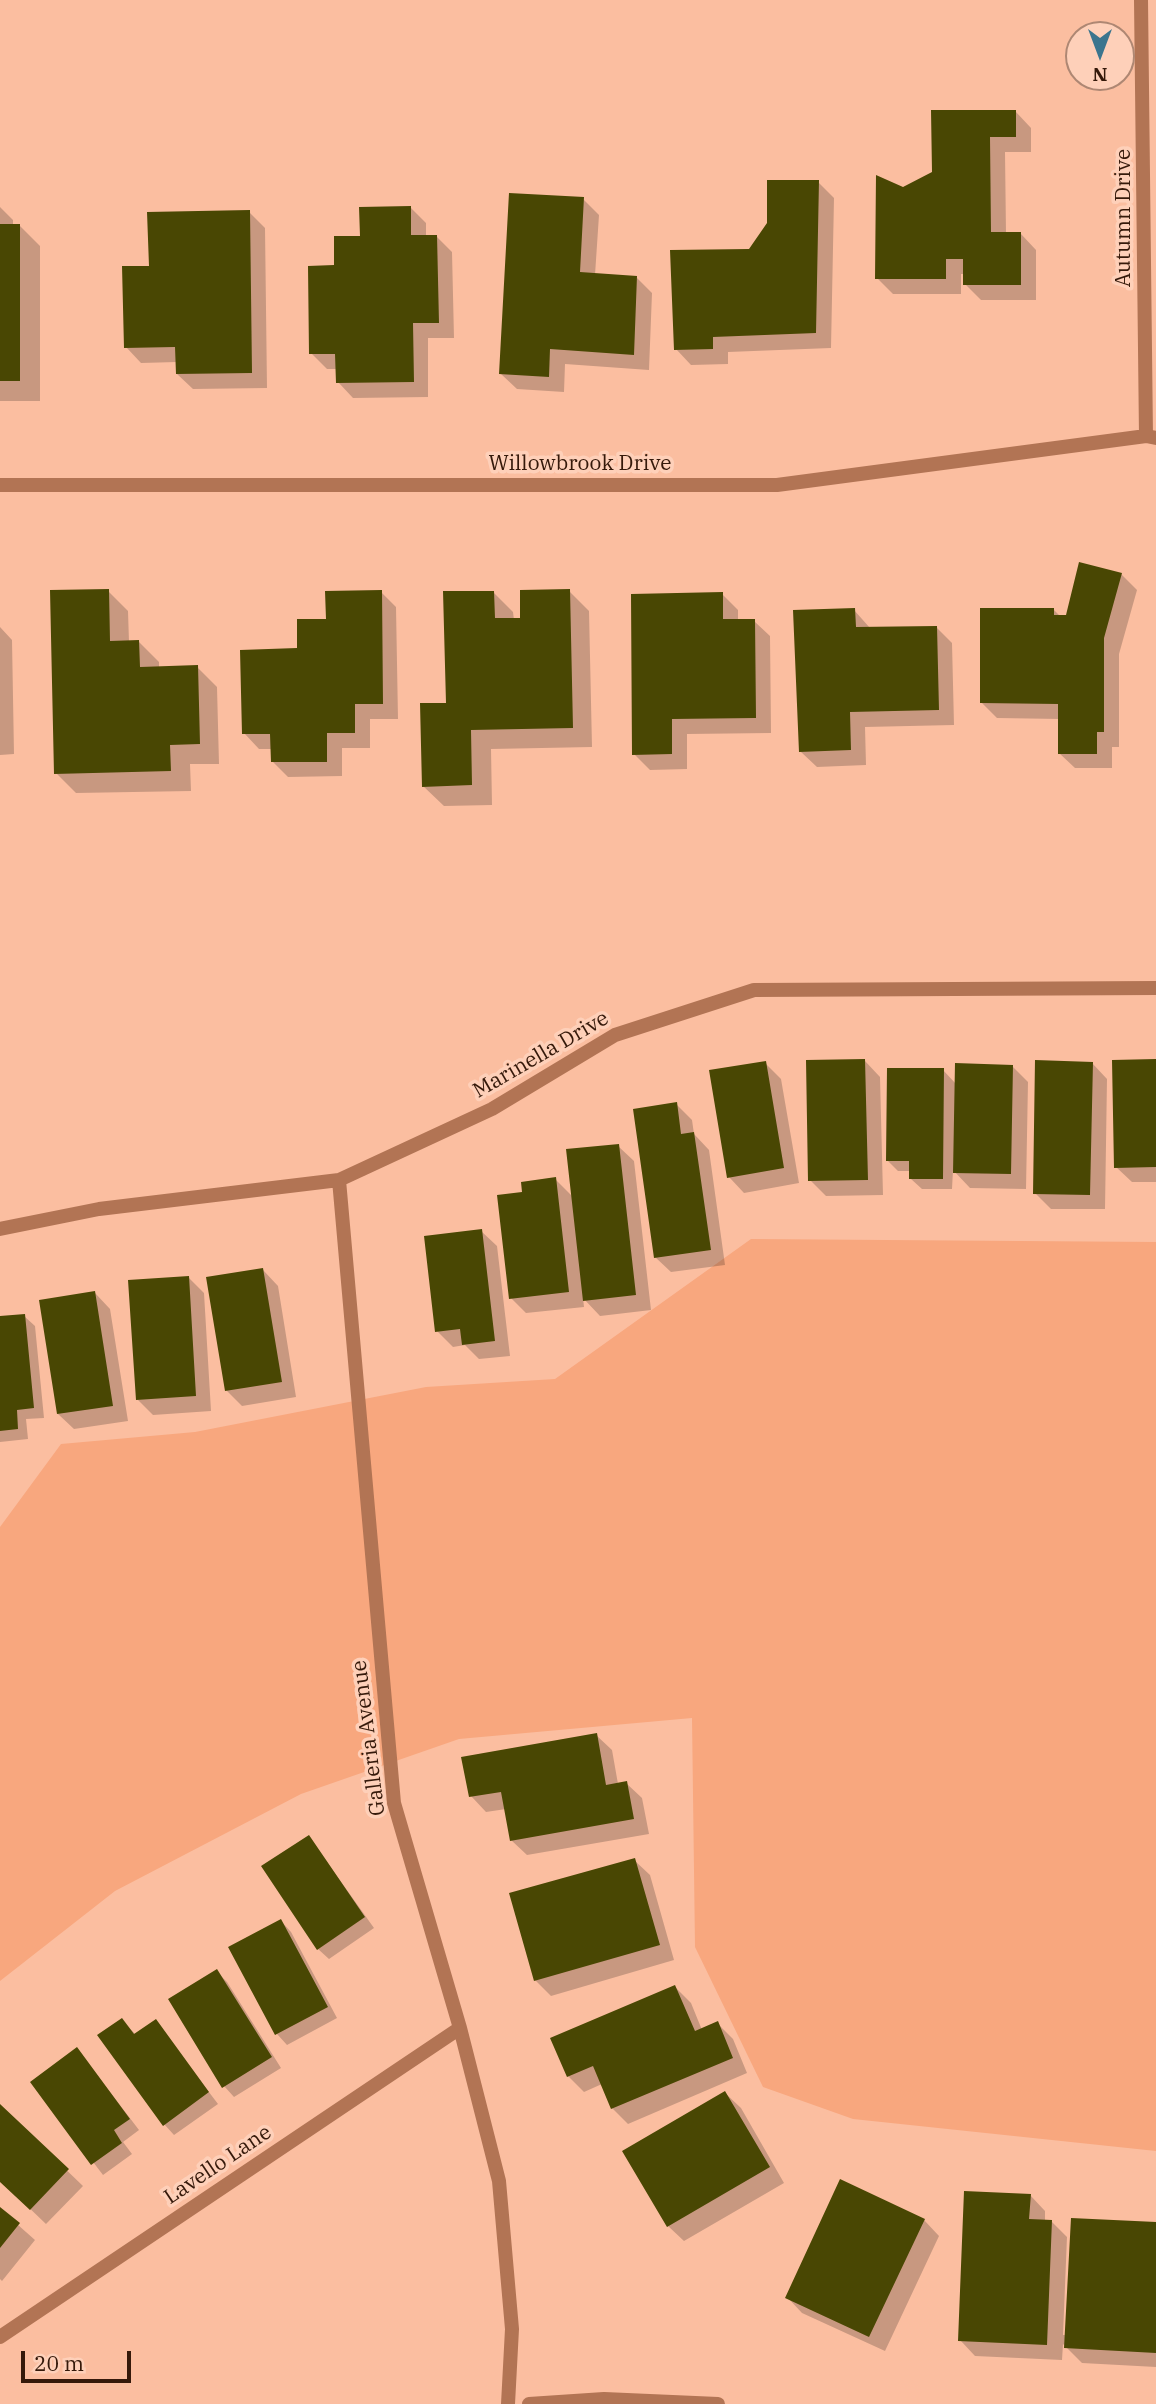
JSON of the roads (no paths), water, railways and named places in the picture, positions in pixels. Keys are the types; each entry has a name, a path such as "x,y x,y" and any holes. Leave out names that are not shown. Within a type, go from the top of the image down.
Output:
{"street":[{"name":"Autumn Drive","path":"1140,0 1151,437"},
{"name":"Willowbrook Drive","path":"0,485 778,485 1151,437"},
{"name":"Marinella Drive","path":"0,1229 99,1209 339,1181 492,1109 615,1035 754,990 1156,988"},
{"name":"Galleria Avenue","path":"339,1181 394,1803 460,2028 499,2181 512,2329 508,2404"},
{"name":"Lavello Lane","path":"0,2337 460,2028"},
{"path":"529,2404 604,2399 718,2404"}]}
